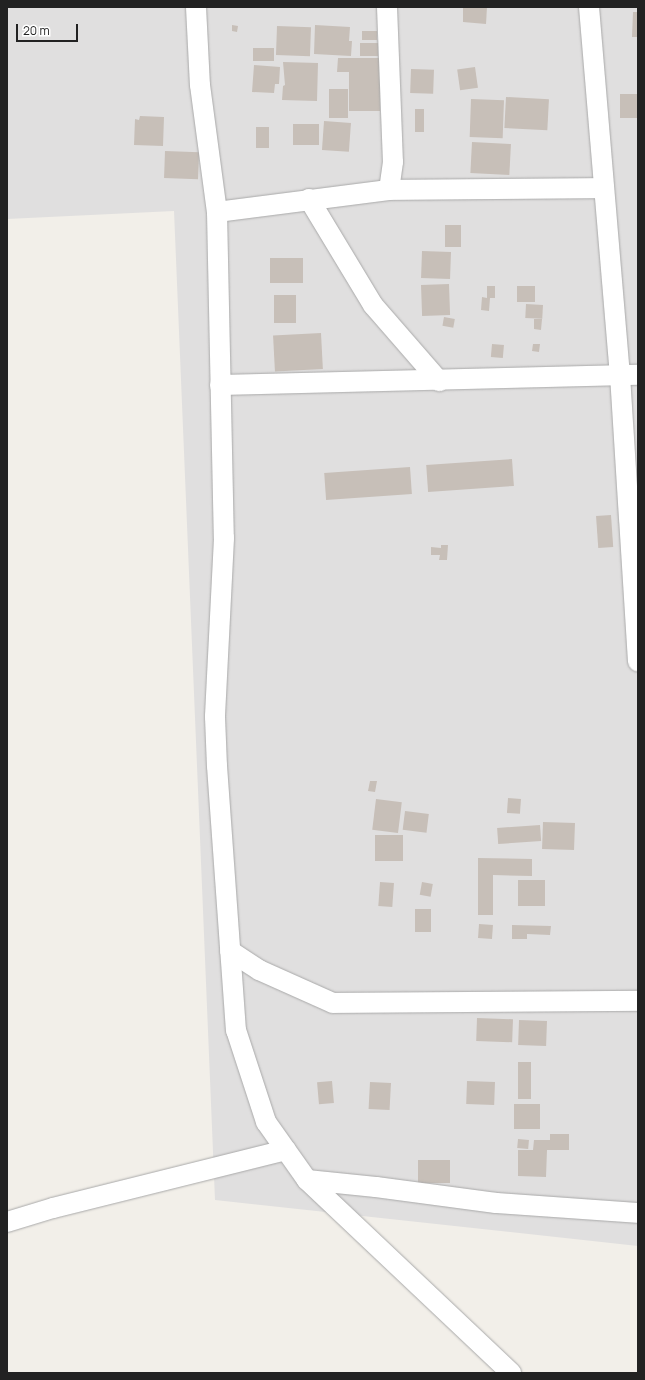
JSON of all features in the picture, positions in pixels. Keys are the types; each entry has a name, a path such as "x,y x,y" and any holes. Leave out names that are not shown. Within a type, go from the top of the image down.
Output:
{"street":[{"path":"196,7 200,85 217,212 224,538 215,717 216,766 236,1030 266,1122 307,1180 511,1373"},
{"path":"387,7 393,162 389,190"},
{"path":"589,7 604,188 629,375 638,662"},
{"path":"217,212 308,199 389,190 604,188"},
{"path":"308,199 373,305 439,381"},
{"path":"220,385 439,381 629,375"},
{"path":"230,951 259,970 333,1003 638,1001"},
{"path":"7,1222 53,1208 286,1150"},
{"path":"307,1180 376,1187 496,1203 638,1213"}],"shaded area":[{"path":"7,7 638,7 638,1246 215,1200 174,211 7,219"}],"building":[{"path":"463,7 487,7 486,24 463,22"},
{"path":"633,12 638,12 638,37 632,37"},
{"path":"232,25 238,26 237,32 232,31"},
{"path":"315,25 350,27 349,41 352,41 351,56 314,54"},
{"path":"277,26 311,27 310,56 276,55"},
{"path":"362,31 377,31 377,40 362,40"},
{"path":"360,43 378,43 378,56 360,56"},
{"path":"253,48 274,48 274,61 253,61"},
{"path":"338,58 380,58 380,111 349,111 349,72 337,72"},
{"path":"283,62 318,63 317,101 282,100 283,86 285,85"},
{"path":"254,65 280,67 279,84 275,84 274,93 252,92"},
{"path":"475,67 478,88 460,90 457,70"},
{"path":"411,69 434,70 433,94 410,93"},
{"path":"329,89 348,89 348,118 329,118"},
{"path":"620,94 638,94 638,118 620,118"},
{"path":"506,97 549,99 547,130 504,128"},
{"path":"471,99 504,100 503,138 470,137"},
{"path":"415,109 424,109 424,132 415,132"},
{"path":"140,116 164,117 163,146 134,145 135,119 139,120"},
{"path":"324,121 351,123 349,152 322,150"},
{"path":"293,124 319,124 319,145 293,145"},
{"path":"256,127 269,127 269,148 256,148"},
{"path":"472,142 511,144 509,175 470,173"},
{"path":"165,151 199,152 198,179 164,178"},
{"path":"445,225 461,225 461,247 445,247"},
{"path":"422,251 451,252 450,279 421,278"},
{"path":"270,258 303,258 303,283 270,283"},
{"path":"449,284 450,315 422,316 421,285"},
{"path":"487,286 495,286 495,298 490,298 489,311 481,310 482,297 487,298"},
{"path":"517,286 535,286 535,302 517,302"},
{"path":"274,295 296,295 296,323 274,323"},
{"path":"526,304 543,305 542,319 525,318"},
{"path":"444,317 455,319 453,328 442,326"},
{"path":"534,319 542,319 541,330 534,329"},
{"path":"321,333 323,369 275,371 273,336"},
{"path":"492,344 504,345 503,358 491,357"},
{"path":"533,344 540,344 539,352 532,351"},
{"path":"512,459 514,486 428,492 426,465"},
{"path":"410,467 412,494 326,500 324,473"},
{"path":"611,515 613,547 598,548 596,516"},
{"path":"441,545 448,545 447,560 439,560 440,555 431,555 431,547 441,548"},
{"path":"370,781 377,781 375,792 368,791"},
{"path":"508,798 521,799 520,814 507,813"},
{"path":"376,799 402,802 398,833 372,830"},
{"path":"405,811 429,814 427,833 403,830"},
{"path":"543,822 575,823 574,850 542,849"},
{"path":"540,825 541,841 498,844 497,828"},
{"path":"375,835 403,835 403,861 375,861"},
{"path":"478,858 532,859 532,876 493,875 493,915 478,915"},
{"path":"518,880 545,880 545,906 518,906"},
{"path":"380,882 394,883 392,907 378,906"},
{"path":"422,882 433,884 431,897 420,895"},
{"path":"415,909 431,909 431,932 415,932"},
{"path":"479,924 493,925 492,939 478,938"},
{"path":"512,925 551,926 550,935 527,934 527,939 512,939"},
{"path":"477,1018 513,1019 512,1042 476,1041"},
{"path":"519,1020 547,1021 546,1046 518,1045"},
{"path":"518,1062 531,1062 531,1099 518,1099"},
{"path":"332,1081 334,1103 319,1104 317,1082"},
{"path":"467,1081 495,1082 494,1105 466,1104"},
{"path":"370,1082 391,1083 390,1110 369,1109"},
{"path":"514,1104 540,1104 540,1129 514,1129"},
{"path":"550,1134 569,1134 569,1150 547,1150 546,1177 518,1176 518,1150 533,1150 534,1140 550,1140"},
{"path":"518,1139 529,1140 528,1149 517,1148"},
{"path":"418,1160 450,1160 450,1183 418,1183"}]}
